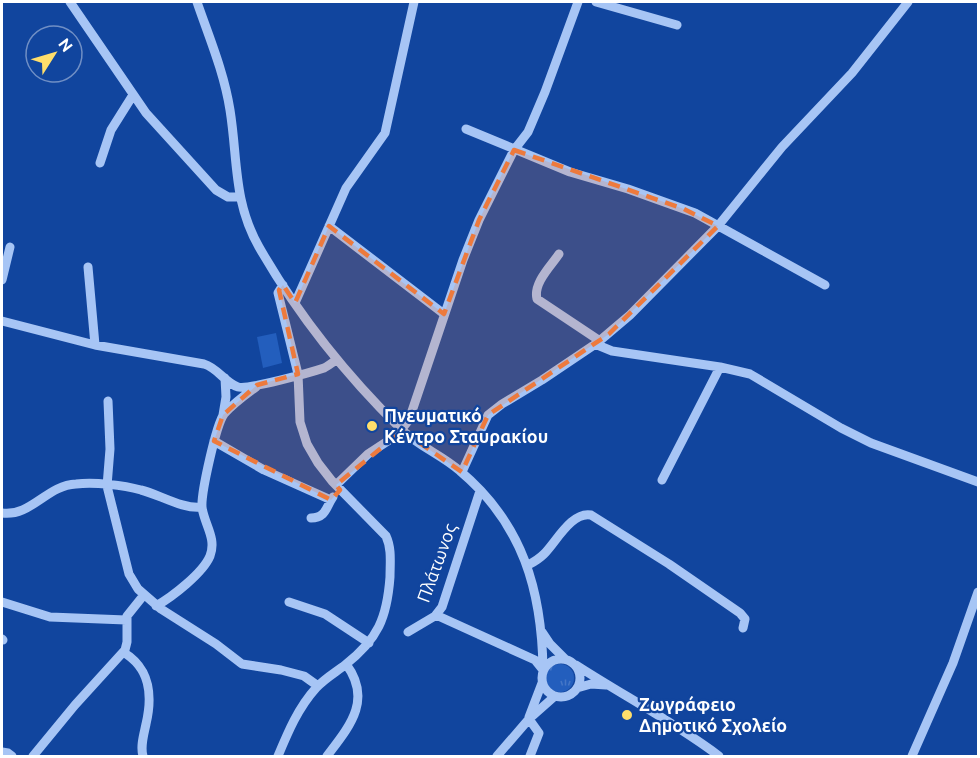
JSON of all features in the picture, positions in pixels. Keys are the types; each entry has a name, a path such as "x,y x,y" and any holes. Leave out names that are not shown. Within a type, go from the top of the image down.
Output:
{"street":[{"path":"70,2 156,125 212,187 224,196 239,197"},
{"path":"197,2 216,53 228,96 239,197 254,237 283,285 336,360 402,430 462,472 480,491 506,523 528,565 540,630 543,670 542,683 529,719"},
{"path":"295,303 350,181 386,133 414,2"},
{"path":"311,518 322,516 338,487 368,454 402,430 409,420 444,314 479,220 514,150 528,132 578,2"},
{"path":"596,2 677,25"},
{"path":"462,472 484,423 495,409 597,342 630,315 718,226 782,147 852,73 908,2"},
{"path":"100,164 111,130 133,95"},
{"path":"466,129 570,172 684,209 825,285"},
{"path":"329,226 444,314"},
{"path":"2,280 10,247"},
{"path":"559,254 538,285 537,299 612,351 720,367 750,374 841,429 871,443 978,482"},
{"path":"88,267 95,345"},
{"path":"278,756 297,714 318,686 346,664 378,632 388,596 390,545 382,531 338,487 318,463 303,432 299,410 298,374 278,293 283,285"},
{"path":"2,321 95,345 204,364 240,388 324,368 336,360"},
{"path":"662,480 720,367"},
{"path":"156,606 177,592 209,558 212,547 202,507 214,441 223,415 226,397 225,378"},
{"path":"223,415 257,385"},
{"path":"108,401 110,449 107,486 129,574 143,596 242,664 304,676 318,686"},
{"path":"214,441 264,470 331,500"},
{"path":"2,513 20,512 63,486 77,483 139,489 192,507 202,507"},
{"name":"Πλάτωνος","path":"408,632 436,615 446,600 480,491"},
{"path":"528,565 545,553 573,521 581,515 591,514 740,613 745,619 743,628"},
{"path":"912,756 956,655 978,592"},
{"path":"33,756 123,652 127,642 128,614 143,596"},
{"path":"2,602 50,617 126,620"},
{"path":"290,602 325,614 369,642"},
{"path":"436,615 535,660 543,670"},
{"path":"540,630 565,659 664,717 719,756"},
{"path":"123,652 138,663 146,678 148,711 142,745 143,756"},
{"path":"543,670 552,660 565,659"},
{"path":"327,756 352,722 358,706 356,680 346,664"},
{"path":"576,665 580,676 578,688"},
{"path":"542,683 549,693 555,696 568,696 578,688 591,684 606,685"},
{"path":"497,756 529,719 555,696"},
{"path":"529,719 539,733 530,756"},
{"path":"2,752 12,756"}],"highlighted area":[{"path":"514,150 684,209 718,226 609,334 488,415 462,472 402,431 336,485 340,490 331,500 214,441 223,415 257,385 298,374 279,290 283,285 295,303 329,226 444,314 479,220"}],"green space":[{"path":"276,333 282,363 263,368 257,337"},
{"path":"560,664 570,668 574,678 570,688 560,692 550,688 546,678 550,668"}],"place":[{"name":"Πνευματικό Κέντρο Σταυρακίου","path":"372,426"},
{"name":"Ζωγράφειο Δημοτικό Σχολείο","path":"627,715"}]}
